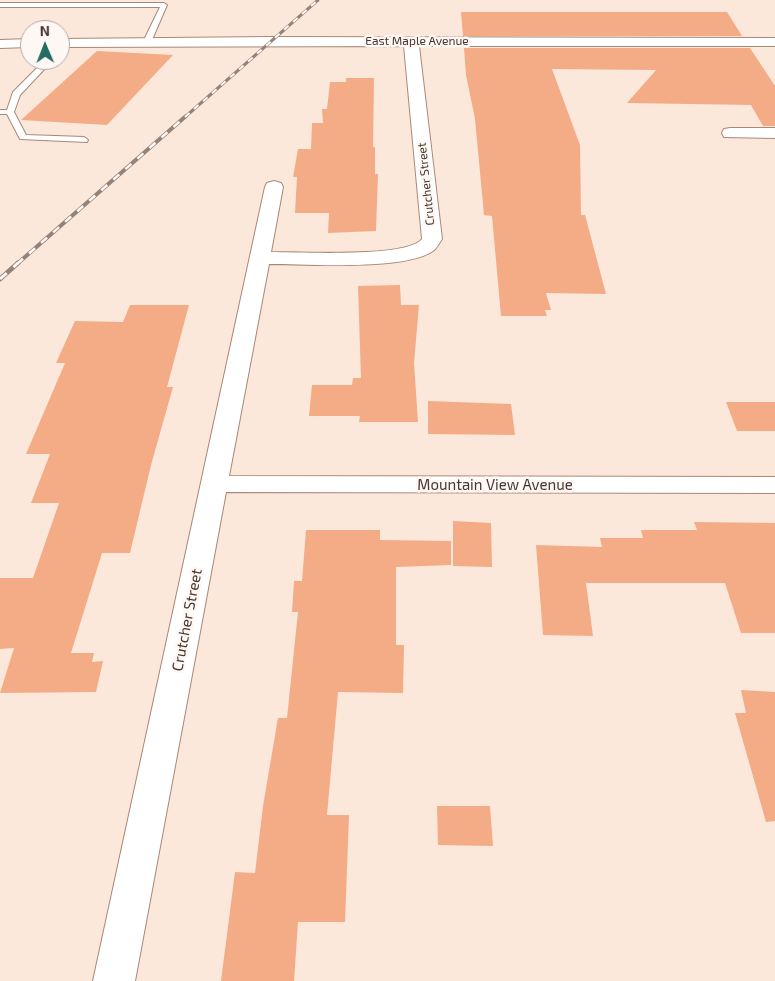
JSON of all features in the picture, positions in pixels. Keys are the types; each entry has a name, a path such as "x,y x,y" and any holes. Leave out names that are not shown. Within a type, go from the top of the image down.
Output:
{"street":[{"name":"Crutcher Street","path":"260,258 384,258 417,251 428,246 432,239 411,41"},
{"name":"East Maple Avenue","path":"70,45 147,42 775,42"},
{"path":"0,44 20,44"},
{"path":"730,133 775,133"},
{"name":"Crutcher Street","path":"114,981 274,187"},
{"name":"Mountain View Avenue","path":"214,484 775,485"}],"lane":[{"path":"0,5 164,5 147,42"},
{"path":"39,70 16,94 10,112 23,137 84,140"},
{"path":"0,112 10,112"}],"building":[{"path":"461,12 727,12 742,36 463,36"},
{"path":"464,48 750,48 775,86 775,126 763,126 751,105 627,103 656,70 552,69 580,145 581,215 585,215 606,294 546,293 551,310 545,310 547,316 501,316 492,216 484,215 475,119 466,75"},
{"path":"97,51 173,55 107,125 21,120"},
{"path":"346,78 374,78 373,147 375,147 375,174 378,174 376,231 328,233 329,213 295,213 297,177 293,177 298,149 311,149 312,123 323,123 322,109 327,109 330,82 346,82"},
{"path":"400,285 401,305 419,305 414,363 418,422 359,422 360,416 309,416 312,385 352,385 353,378 361,378 358,286"},
{"path":"130,305 189,305 167,387 173,387 151,465 130,553 102,553 71,653 94,653 92,662 103,661 96,692 0,693 14,648 0,649 0,578 33,578 59,503 31,503 50,454 26,454 65,363 56,363 75,321 123,322"},
{"path":"428,401 511,404 515,435 428,434"},
{"path":"726,402 775,402 775,431 737,431"},
{"path":"453,521 491,523 492,567 453,566"},
{"path":"694,522 775,523 775,633 741,633 725,583 586,583 593,636 543,635 536,545 602,547 600,538 643,538 641,530 697,530"},
{"path":"306,530 380,530 380,540 451,541 451,565 396,567 396,645 404,645 403,693 338,692 327,815 349,815 345,922 298,922 294,981 221,981 235,872 255,873 263,806 278,718 287,718 298,612 292,612 294,581 302,581"},
{"path":"741,690 775,692 775,821 766,822 735,713 746,713"},
{"path":"437,806 490,806 493,846 438,845"}],"railway":[{"path":"185,117 318,0"},
{"path":"17,264 186,116"},
{"path":"0,279 18,263"}]}
